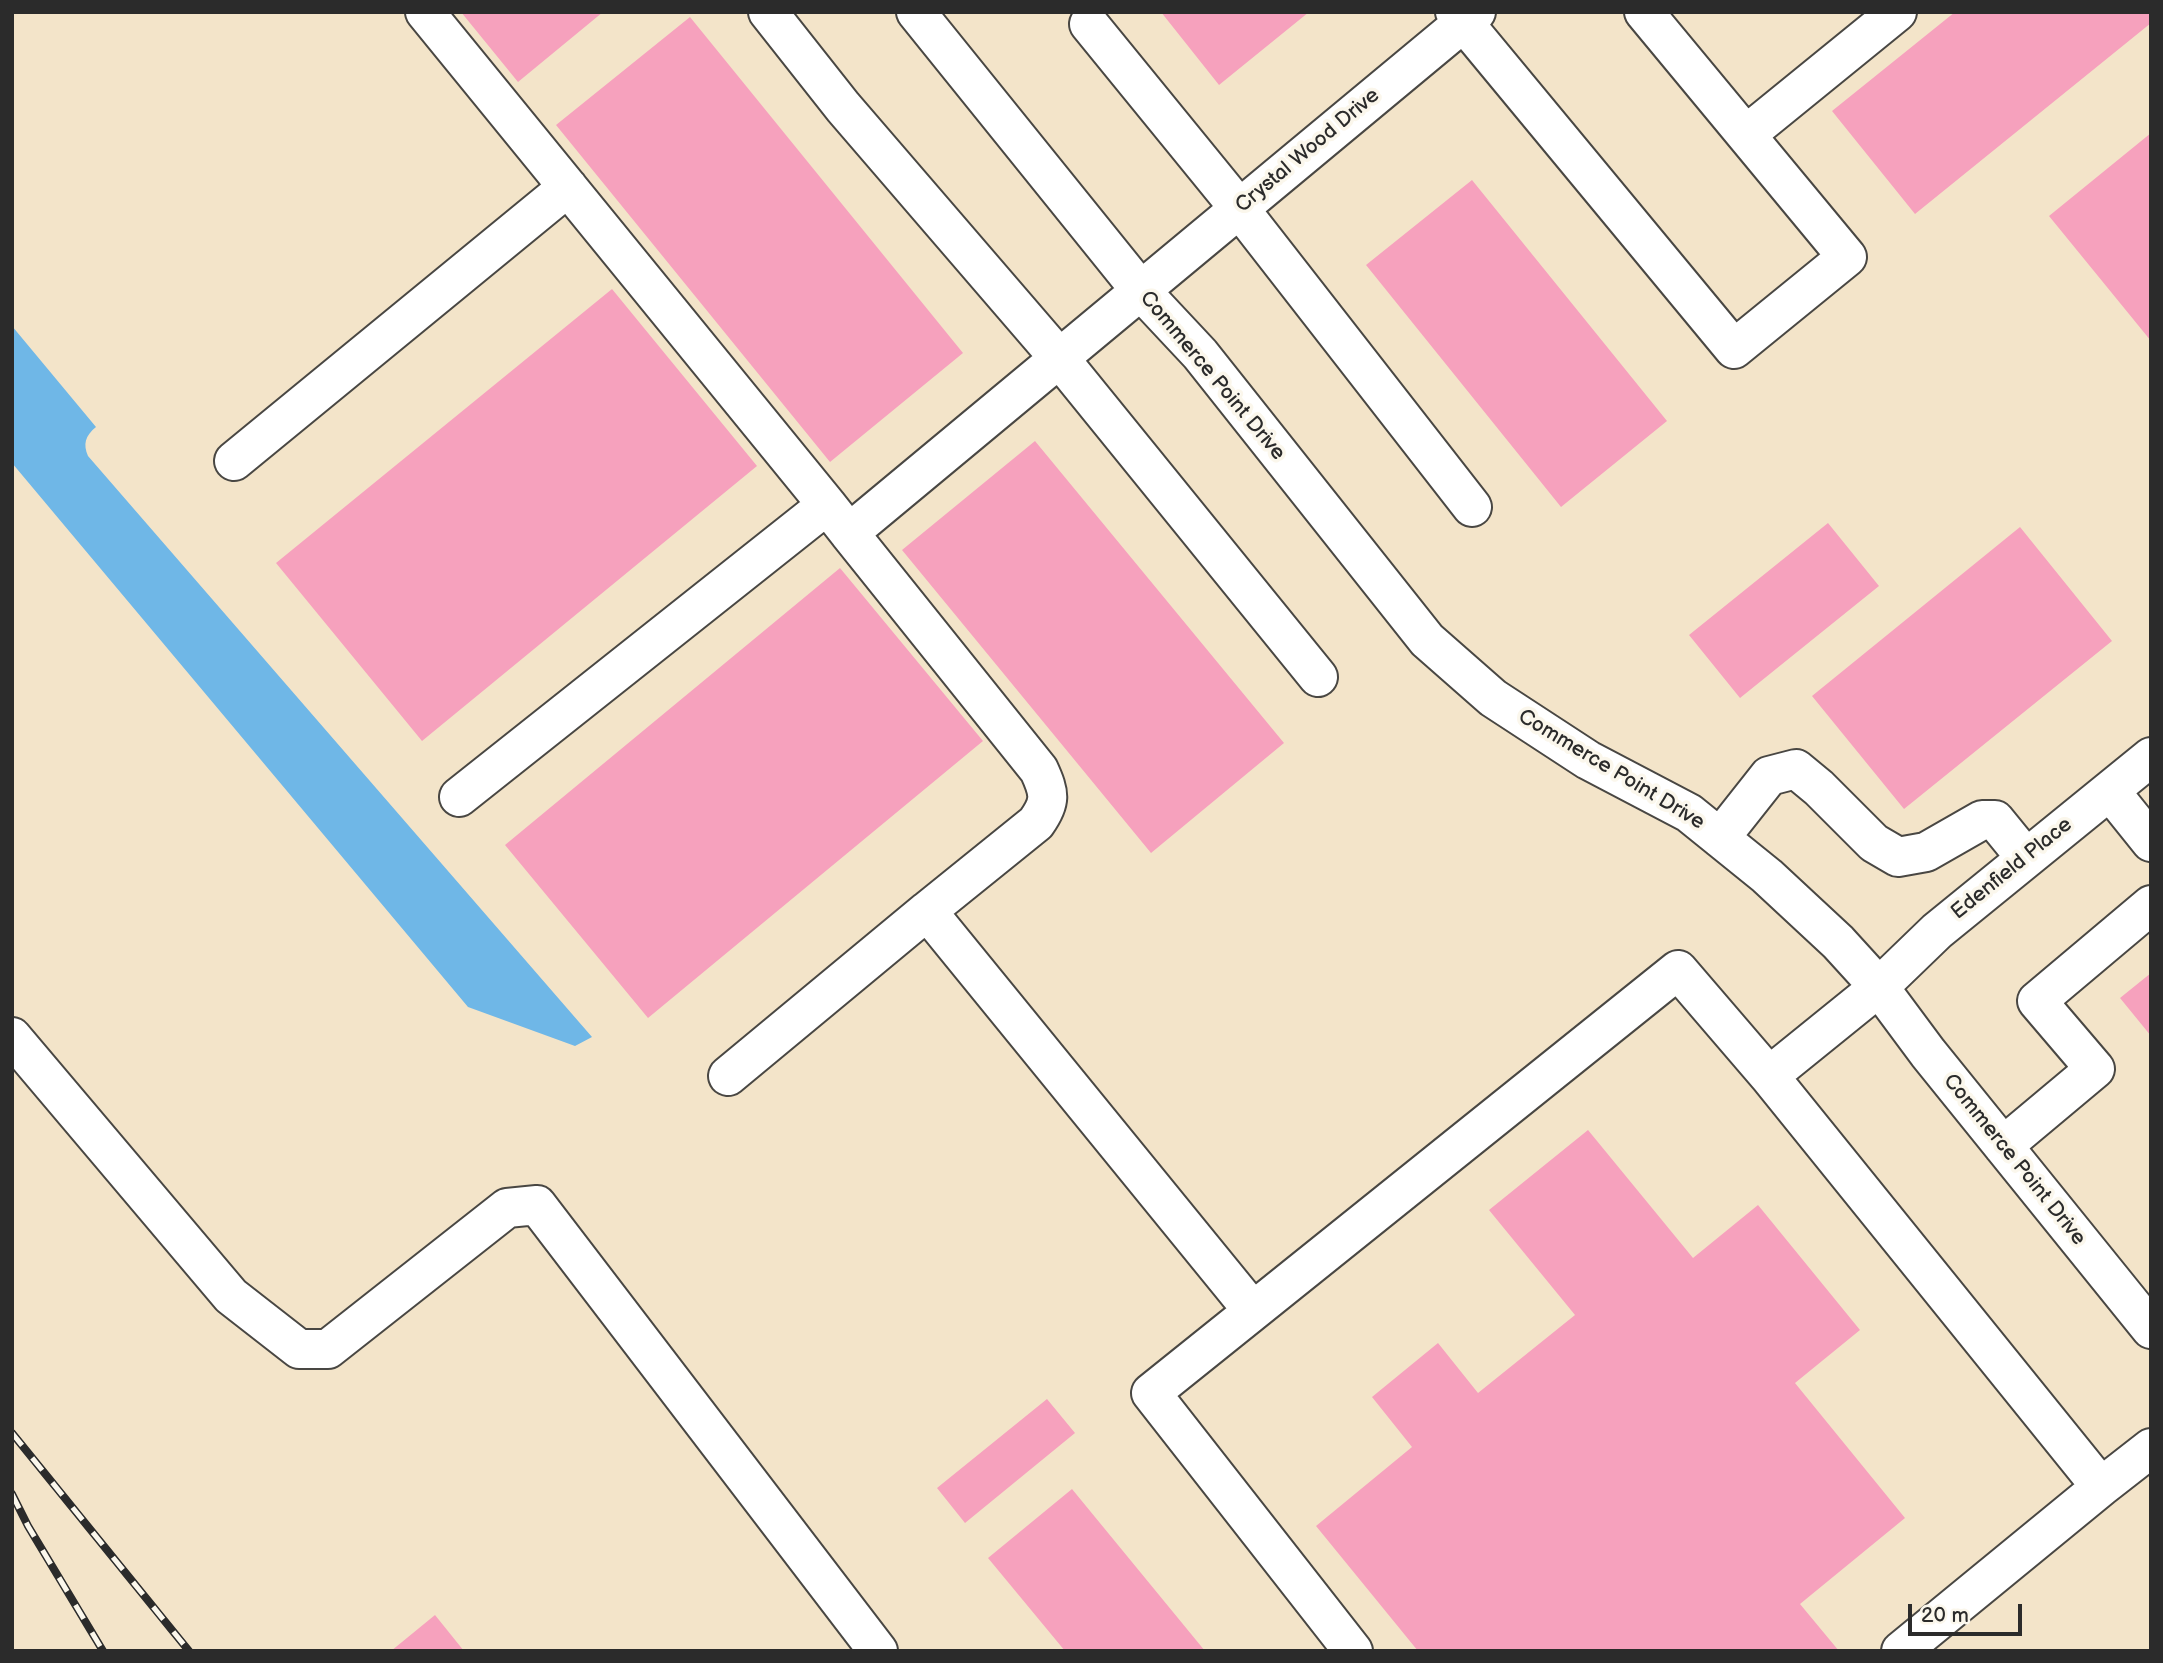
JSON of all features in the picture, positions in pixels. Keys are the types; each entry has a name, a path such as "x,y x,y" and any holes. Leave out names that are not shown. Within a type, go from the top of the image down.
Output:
{"street":[{"path":"425,12 1040,770 1048,788 1048,806 1036,824 728,1076"},
{"path":"768,12 843,107 1060,359 1318,677"},
{"name":"Commerce Point Drive","path":"916,12 1141,290 1200,355 1427,640 1493,698 1588,760 1689,813 1767,876 1838,942 1879,987 1928,1053 2151,1329"},
{"path":"1465,16 1734,349 1847,257 1644,12"},
{"path":"1747,135 1856,25 1897,12"},
{"name":"Crystal Wood Drive","path":"459,797 1060,359 1465,16"},
{"path":"1089,24 1239,208 1472,507"},
{"path":"234,461 568,187"},
{"name":"Edenfield Place","path":"1769,1076 1879,987 1937,930 2151,757"},
{"path":"1720,838 1769,776 1796,769 1874,843 1898,857 1926,852 1982,820 1995,820 2026,858"},
{"path":"2110,791 2151,842"},
{"path":"2003,1146 2095,1069 2037,1001 2151,905"},
{"path":"927,911 1253,1311"},
{"path":"1353,1651 1151,1393 1678,970 1769,1076 2101,1487"},
{"path":"12,1037 231,1296 299,1349 328,1349 507,1208 537,1205 878,1651"},
{"path":"1901,1651 2151,1448"}],"water":[{"path":"12,326 96,427 86,440 88,456 592,1037 575,1046 468,1007 12,463"}],"building":[{"path":"461,12 603,12 518,82"},
{"path":"1161,12 1309,12 1219,85"},
{"path":"1955,12 2151,12 2151,23 1915,214 1832,111"},
{"path":"690,17 963,353 830,462 556,125"},
{"path":"2151,133 2151,341 2049,216"},
{"path":"1472,180 1667,421 1561,507 1366,265"},
{"path":"612,289 757,466 422,741 276,563"},
{"path":"1035,441 1284,743 1151,853 902,550"},
{"path":"1828,523 1879,586 1740,698 1689,635"},
{"path":"2020,527 2112,641 1904,809 1812,696"},
{"path":"840,568 983,741 648,1018 505,845"},
{"path":"2151,973 2151,1036 2120,998"},
{"path":"1588,1130 1693,1258 1758,1205 1860,1330 1795,1383 1905,1518 1800,1604 1839,1651 1418,1651 1316,1526 1412,1447 1372,1397 1438,1343 1478,1393 1575,1315 1489,1210"},
{"path":"1047,1399 1075,1433 965,1523 937,1488"},
{"path":"1072,1489 1205,1651 1065,1651 988,1558"},
{"path":"435,1615 464,1651 391,1651"}],"railway":[{"path":"12,1433 189,1651"},
{"path":"12,1494 28,1526 103,1651"}]}
